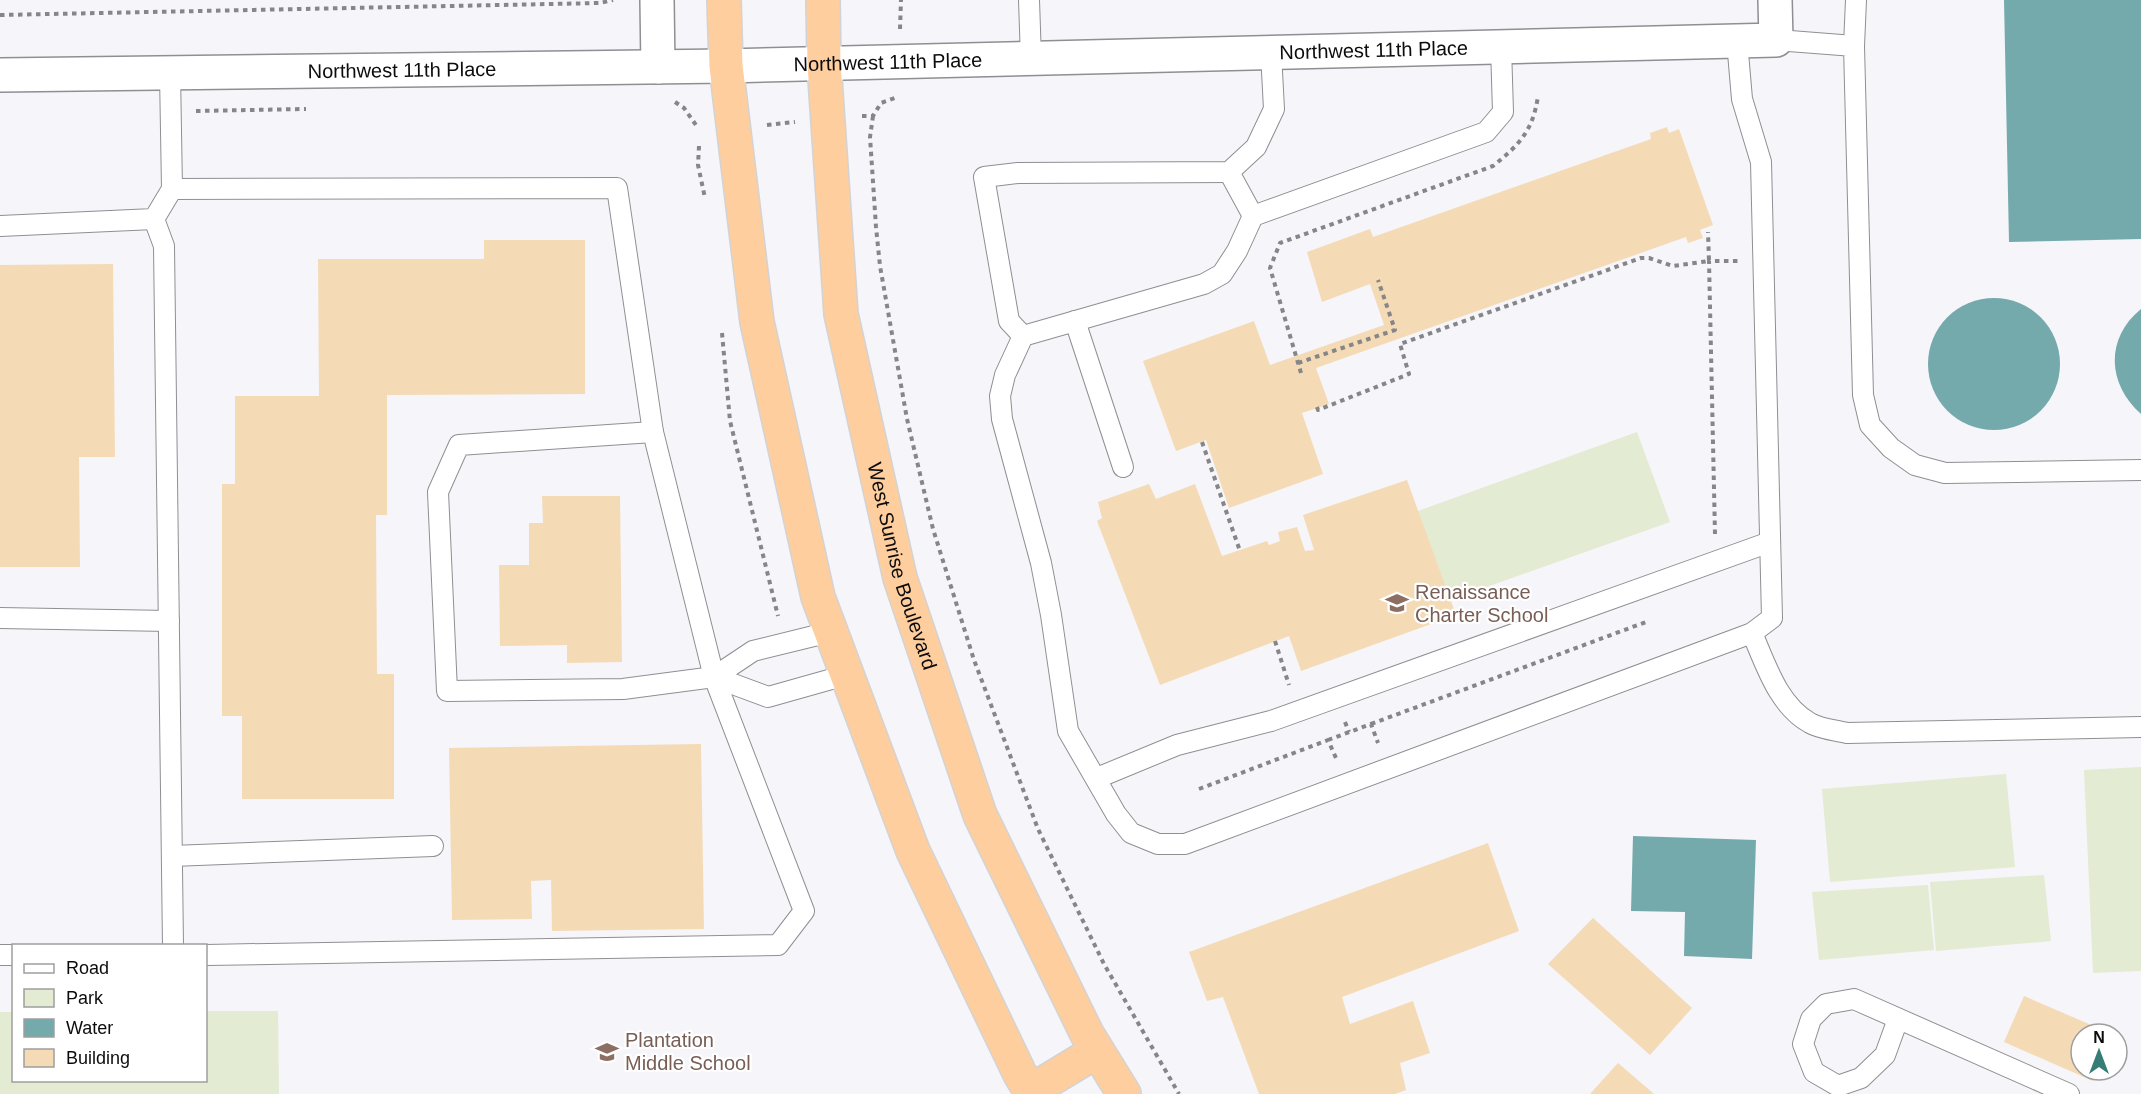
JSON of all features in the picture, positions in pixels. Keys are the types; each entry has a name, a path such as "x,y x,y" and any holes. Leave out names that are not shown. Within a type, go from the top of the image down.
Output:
{"highway":[{"path":"724,0 726,66 757,322 818,597 830,632 913,851 1030,1093 1097,1051"},
{"name":"West Sunrise Boulevard","path":"823,0 824,64 841,314 900,578 980,815 1087,1034 1124,1094"}],"street":[{"path":"657,0 658,67"},
{"path":"1775,0 1776,40"},
{"name":"Northwest 11th Place","path":"0,75 726,66 1776,40"}],"lane":[{"path":"1029,0 1030,59"},
{"path":"1856,0 1854,46 1863,395 1870,425 1891,448 1915,465 1945,473 2141,470"},
{"path":"1776,40 1854,46"},
{"path":"1502,47 1503,111 1486,132 1253,216 1237,251 1222,274 1204,284 1023,336 1005,375 1000,396 1002,420 1041,563 1068,731 1116,814 1131,833 1158,844 1185,844 1752,633 1772,618 1761,162 1742,99 1737,41"},
{"path":"1023,336 1009,321 984,177 1018,173 1229,172 1256,147 1274,109 1271,52"},
{"path":"154,219 172,189 170,73"},
{"path":"1229,172 1253,216"},
{"path":"172,189 617,188 653,432 714,677 804,911 778,945 207,955"},
{"path":"0,226 154,219"},
{"path":"154,219 164,246 173,944"},
{"path":"1075,321 1123,467"},
{"path":"653,432 459,446 438,492 447,691 623,689 714,677 753,651 830,632"},
{"path":"1097,778 1177,745 1272,721 1770,542"},
{"path":"0,618 169,621"},
{"path":"1752,633 1772,679 1790,707 1811,724 1847,733 2141,727"},
{"path":"714,677 768,698 846,675"},
{"path":"172,856 433,846"},
{"path":"1898,1019 1885,1054 1861,1078 1838,1086 1814,1072 1803,1044 1811,1019 1826,1004 1854,999 2069,1094"}],"path":[{"path":"0,15 515,6 600,3 613,0"},
{"path":"1301,373 1270,268 1280,243 1493,166 1527,134 1535,114 1538,96"},
{"path":"171,112 314,108"},
{"path":"873,116 870,137 880,266 907,420 933,529 974,660 1038,829 1104,964 1179,1094"},
{"path":"1707,232 1715,536"},
{"path":"1317,407 1318,410 1409,374 1400,344 1641,258 1672,266 1708,261 1763,261"},
{"path":"1298,363 1395,330 1378,280"},
{"path":"1202,442 1240,551"},
{"path":"1199,789 1646,622"},
{"path":"1275,641 1290,685"},
{"path":"1336,698 1349,732"},
{"path":"1371,724 1387,768"},
{"path":"1328,740 1346,784"}],"green space":[{"path":"1637,432 1670,522 1450,600 1418,511"},
{"path":"2141,767 2141,971 2093,973 2084,770"},
{"path":"2006,774 2015,867 1830,882 1822,789"},
{"path":"2044,875 2051,941 1936,951 1930,882"},
{"path":"1928,885 1934,950 1819,960 1812,892"},
{"path":"207,1011 278,1011 279,1094 0,1094 0,1012 12,1012 12,1082 207,1082"}],"water":[{"path":"2004,0 2141,0 2141,239 2009,242"},
{"path":"1994,298 2019,303 2041,317 2055,339 2060,364 2055,389 2041,411 2019,425 1994,430 1969,425 1947,411 1933,389 1928,364 1933,339 1947,317 1969,303"},
{"path":"2141,309 2141,414 2122,389 2115,361 2116,347 2121,333"},
{"path":"1633,836 1756,840 1752,959 1684,956 1685,912 1631,911"}],"building":[{"path":"1667,127 1669,133 1679,129 1713,225 1700,230 1703,238 1688,243 1686,237 1316,368 1329,404 1302,413 1323,474 1229,508 1206,440 1176,451 1143,361 1254,321 1270,365 1384,325 1370,284 1322,302 1307,252 1370,229 1373,237 1651,139 1650,133"},
{"path":"484,240 585,240 585,394 387,395 387,515 376,515 377,674 394,674 394,799 242,799 242,716 222,716 222,484 235,484 235,396 319,396 318,259 484,259"},
{"path":"113,264 115,457 79,457 80,567 0,567 0,265"},
{"path":"1407,480 1456,615 1301,671 1289,636 1160,685 1097,521 1102,518 1098,502 1149,484 1156,499 1195,484 1222,556 1267,541 1269,545 1280,541 1278,532 1297,527 1305,551 1314,550 1303,515"},
{"path":"542,496 620,496 622,662 567,663 567,645 500,646 499,565 529,565 529,523 543,523"},
{"path":"701,744 704,929 552,931 551,880 531,881 532,919 452,920 449,748"},
{"path":"1488,843 1519,931 1342,997 1350,1024 1413,1001 1430,1053 1400,1063 1406,1090 1395,1094 1259,1094 1223,997 1207,1001 1189,952"},
{"path":"1593,918 1692,1008 1650,1055 1548,964"},
{"path":"2024,996 2084,1022 2069,1022 2069,1070 2004,1042"},
{"path":"1618,1063 1654,1094 1590,1094"}],"place":[{"name":"Renaissance Charter School","path":"1397,603"},
{"name":"Plantation Middle School","path":"607,1052"}]}
